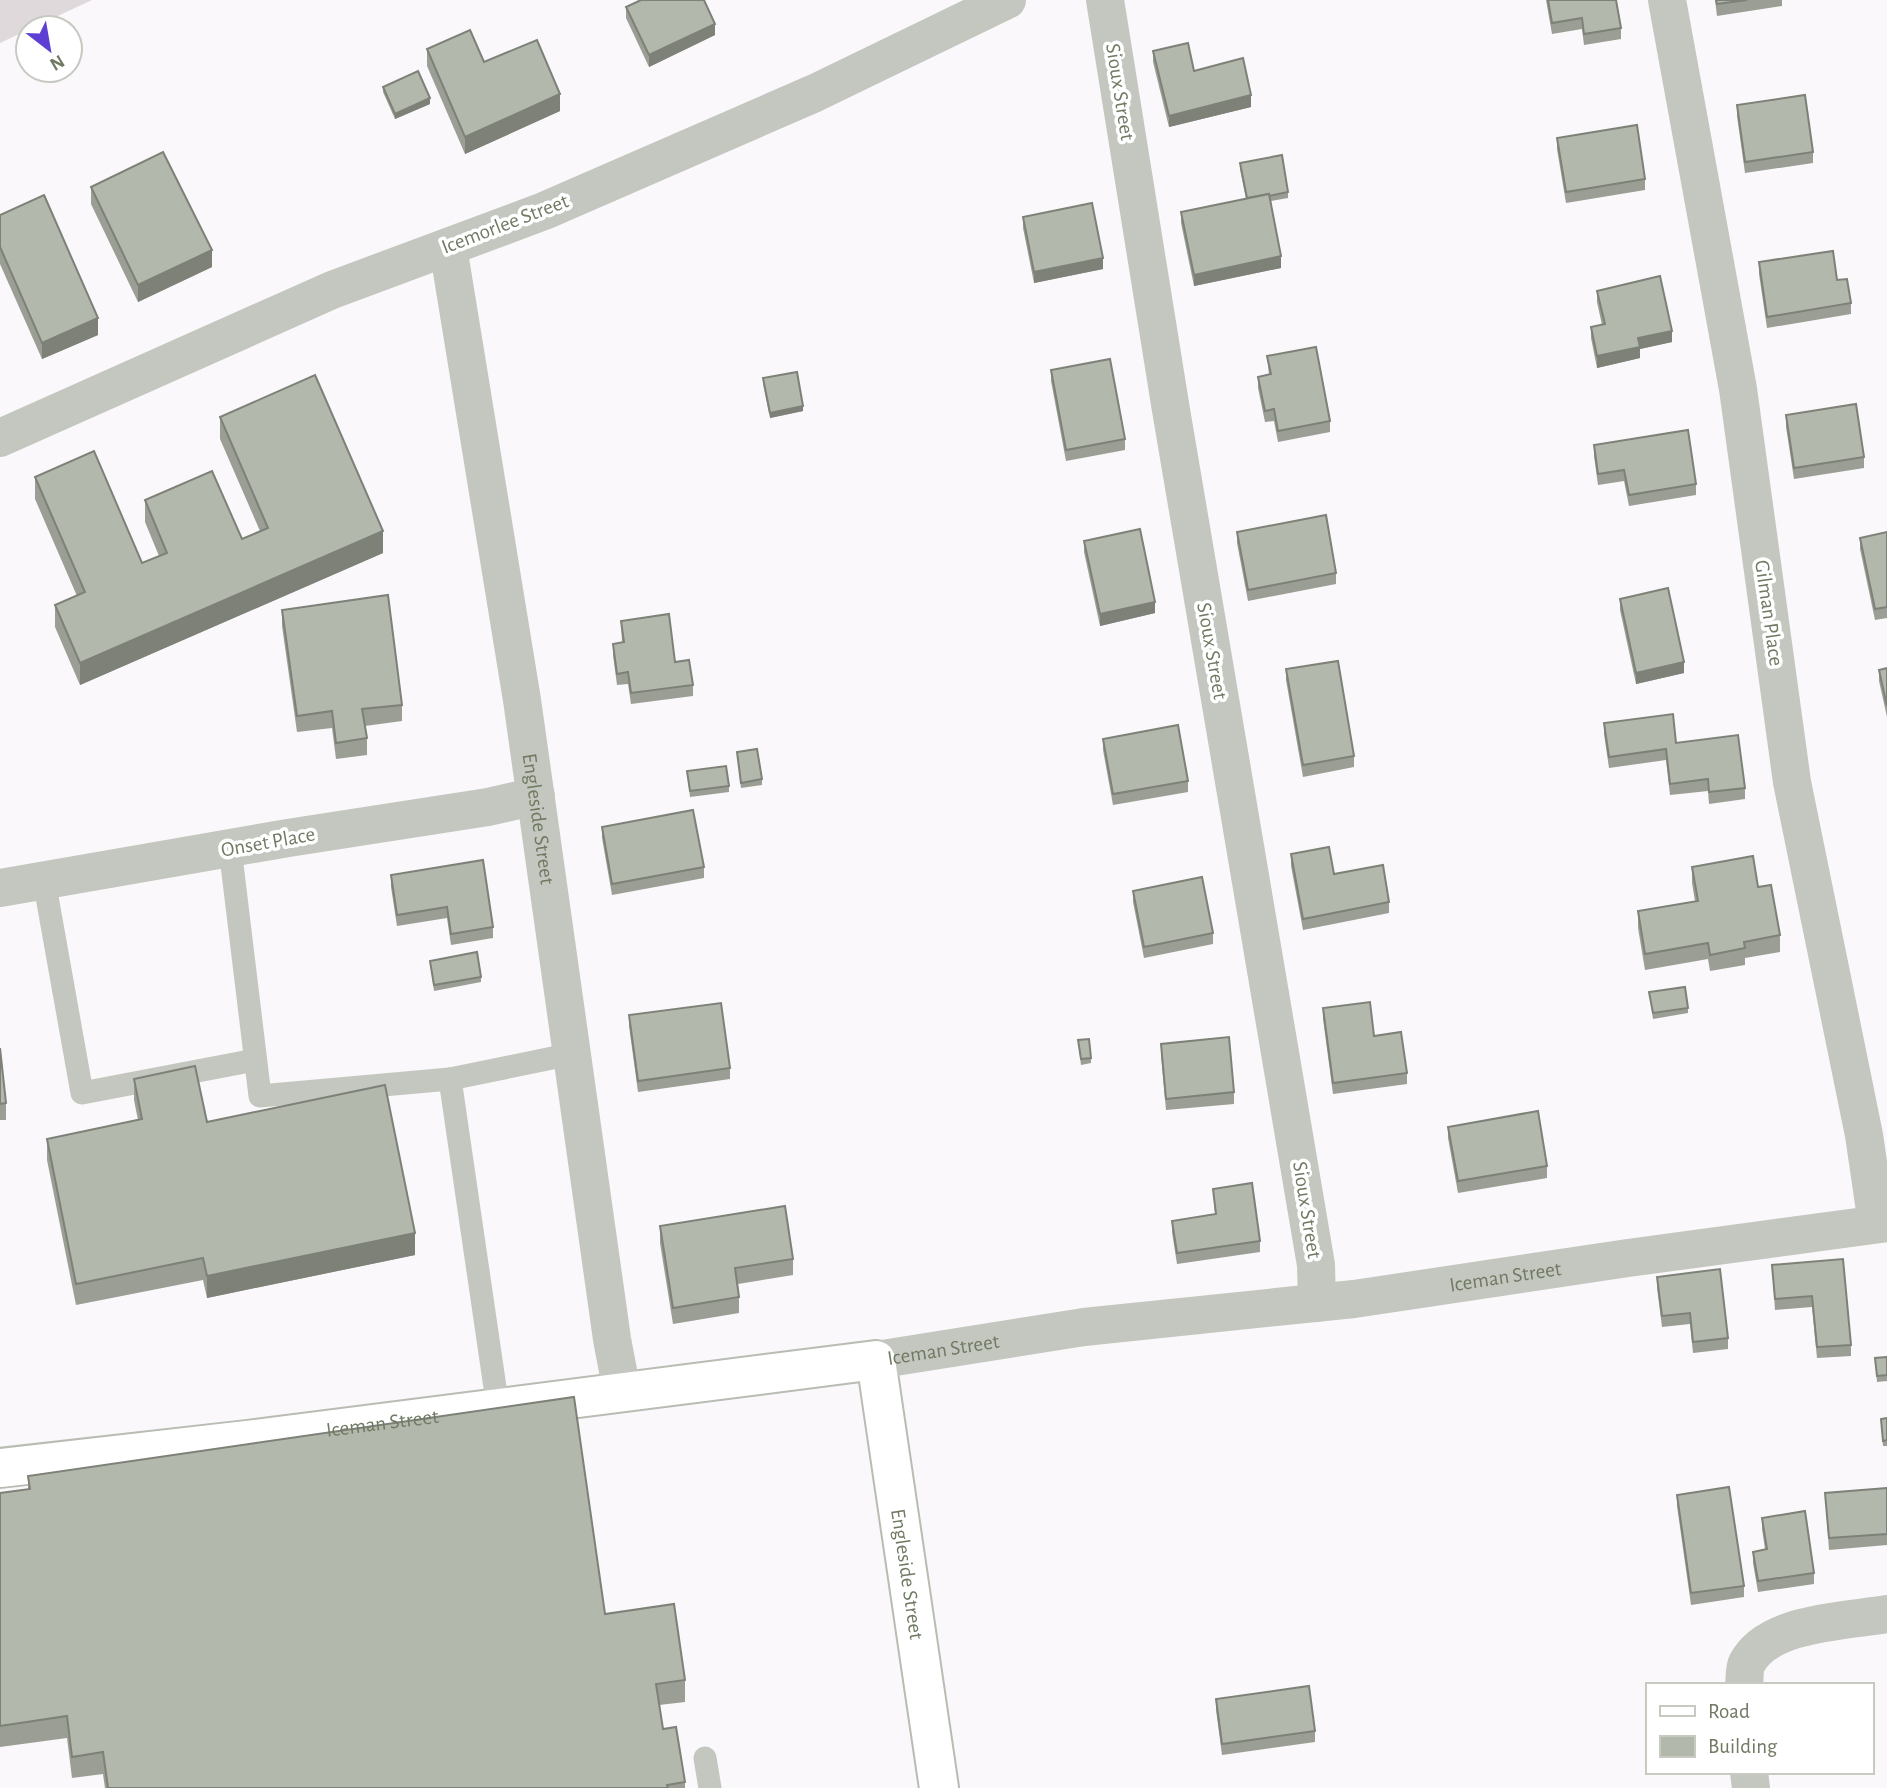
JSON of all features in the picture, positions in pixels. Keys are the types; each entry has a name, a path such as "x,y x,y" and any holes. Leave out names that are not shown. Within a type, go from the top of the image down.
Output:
{"main road":[{"name":"Iceman Street","path":"0,1468 877,1360"},
{"name":"Engleside Street","path":"877,1360 939,1788"}],"street":[{"name":"Icemorlee Street","path":"0,438 332,290 544,211 815,93 1006,0"},
{"name":"Sioux Street","path":"1105,0 1173,424 1316,1265 1317,1303"},
{"name":"Gilman Place","path":"1667,0 1738,389 1793,782 1882,1224"},
{"name":"Engleside Street","path":"448,247 536,796 612,1339 622,1392"},
{"name":"Onset Place","path":"0,888 488,807 536,796"},
{"name":"Iceman Street","path":"877,1360 1084,1327 1317,1303 1882,1224"},
{"path":"1744,1683 1746,1666 1756,1650 1772,1638 1802,1627 1887,1614"}],"lane":[{"path":"230,848 260,1096 450,1079 572,1054"},
{"path":"44,880 82,1093 255,1060"},
{"path":"450,1079 498,1408"},
{"path":"705,1758 710,1788"}],"shaded area":[{"path":"0,0 92,0 62,14 14,14 14,36 0,43"}],"building":[{"path":"641,0 704,0 715,24 649,55 626,7"},
{"path":"1548,0 1616,0 1621,28 1584,34 1582,18 1552,23"},
{"path":"1716,0 1747,0 1717,4"},
{"path":"470,30 484,62 537,40 560,94 465,137 427,49"},
{"path":"1188,43 1194,71 1243,58 1251,95 1169,116 1153,51"},
{"path":"418,71 430,98 395,114 383,87"},
{"path":"1805,95 1813,152 1745,162 1737,105"},
{"path":"1637,125 1645,179 1566,192 1557,138"},
{"path":"163,152 212,250 138,285 91,187"},
{"path":"1282,155 1288,192 1247,198 1240,163"},
{"path":"1269,194 1281,256 1194,275 1181,212"},
{"path":"44,195 98,318 42,343 0,247 0,215"},
{"path":"1092,203 1103,258 1034,272 1023,217"},
{"path":"1833,251 1837,280 1847,279 1851,303 1767,317 1759,262"},
{"path":"1660,276 1672,331 1638,338 1640,347 1597,356 1591,327 1605,324 1597,291"},
{"path":"1316,347 1330,421 1278,431 1274,409 1265,411 1258,377 1271,374 1267,356"},
{"path":"1110,359 1125,439 1066,450 1051,370"},
{"path":"797,372 803,406 770,413 763,378"},
{"path":"315,375 383,531 80,663 55,605 85,592 35,477 94,451 142,563 167,553 145,500 212,471 242,539 268,528 220,417"},
{"path":"1856,404 1864,457 1794,468 1786,415"},
{"path":"1688,430 1696,484 1629,495 1624,470 1598,474 1594,445"},
{"path":"1326,515 1336,573 1248,590 1237,532"},
{"path":"1140,529 1155,602 1100,614 1084,541"},
{"path":"1887,532 1887,607 1875,609 1860,538"},
{"path":"1668,588 1684,662 1636,673 1620,599"},
{"path":"388,595 402,705 362,709 367,738 336,743 332,711 297,716 282,610"},
{"path":"669,614 675,662 689,660 693,685 631,693 628,672 617,674 613,644 624,642 621,621"},
{"path":"1338,661 1354,756 1303,765 1286,669"},
{"path":"1887,668 1887,706 1879,670"},
{"path":"1673,714 1676,743 1738,735 1745,788 1709,792 1708,779 1670,784 1666,749 1609,757 1604,723"},
{"path":"1178,725 1188,781 1113,794 1103,739"},
{"path":"757,749 762,779 741,783 737,752"},
{"path":"726,766 729,786 690,791 687,771"},
{"path":"693,810 704,867 612,884 602,827"},
{"path":"1329,847 1334,874 1383,865 1389,902 1303,919 1291,854"},
{"path":"1753,856 1758,887 1771,885 1780,935 1744,942 1745,948 1710,955 1708,943 1645,954 1638,911 1698,901 1692,867"},
{"path":"483,860 493,927 451,934 447,907 397,915 391,875"},
{"path":"1202,877 1213,933 1144,947 1133,891"},
{"path":"477,952 481,977 434,985 430,961"},
{"path":"1685,987 1688,1008 1653,1013 1649,992"},
{"path":"1370,1002 1374,1036 1401,1032 1407,1073 1333,1083 1323,1008"},
{"path":"721,1003 730,1068 638,1081 629,1015"},
{"path":"1229,1037 1234,1092 1166,1099 1161,1044"},
{"path":"1089,1039 1091,1058 1081,1059 1078,1040"},
{"path":"0,1048 6,1103 0,1104"},
{"path":"195,1066 207,1122 385,1085 415,1233 207,1276 203,1258 76,1284 47,1139 142,1119 134,1079"},
{"path":"1538,1111 1547,1166 1458,1181 1448,1127"},
{"path":"1252,1183 1260,1241 1177,1253 1172,1221 1216,1214 1213,1189"},
{"path":"785,1206 793,1259 735,1268 739,1297 673,1308 660,1226"},
{"path":"1843,1259 1851,1345 1817,1347 1812,1296 1775,1299 1772,1265"},
{"path":"1720,1269 1728,1338 1693,1342 1690,1313 1662,1316 1657,1277"},
{"path":"1887,1357 1887,1375 1877,1376 1875,1358"},
{"path":"574,1397 605,1614 674,1604 685,1680 656,1684 663,1729 676,1727 685,1782 667,1785 668,1788 108,1788 103,1752 72,1757 67,1716 0,1726 0,1493 30,1489 28,1476"},
{"path":"1887,1418 1887,1440 1883,1441 1881,1419"},
{"path":"1729,1487 1744,1586 1691,1593 1677,1495"},
{"path":"1887,1488 1887,1534 1829,1538 1825,1493"},
{"path":"1805,1511 1814,1573 1758,1581 1753,1552 1767,1549 1762,1518"},
{"path":"1309,1686 1315,1731 1222,1744 1216,1699"}]}
